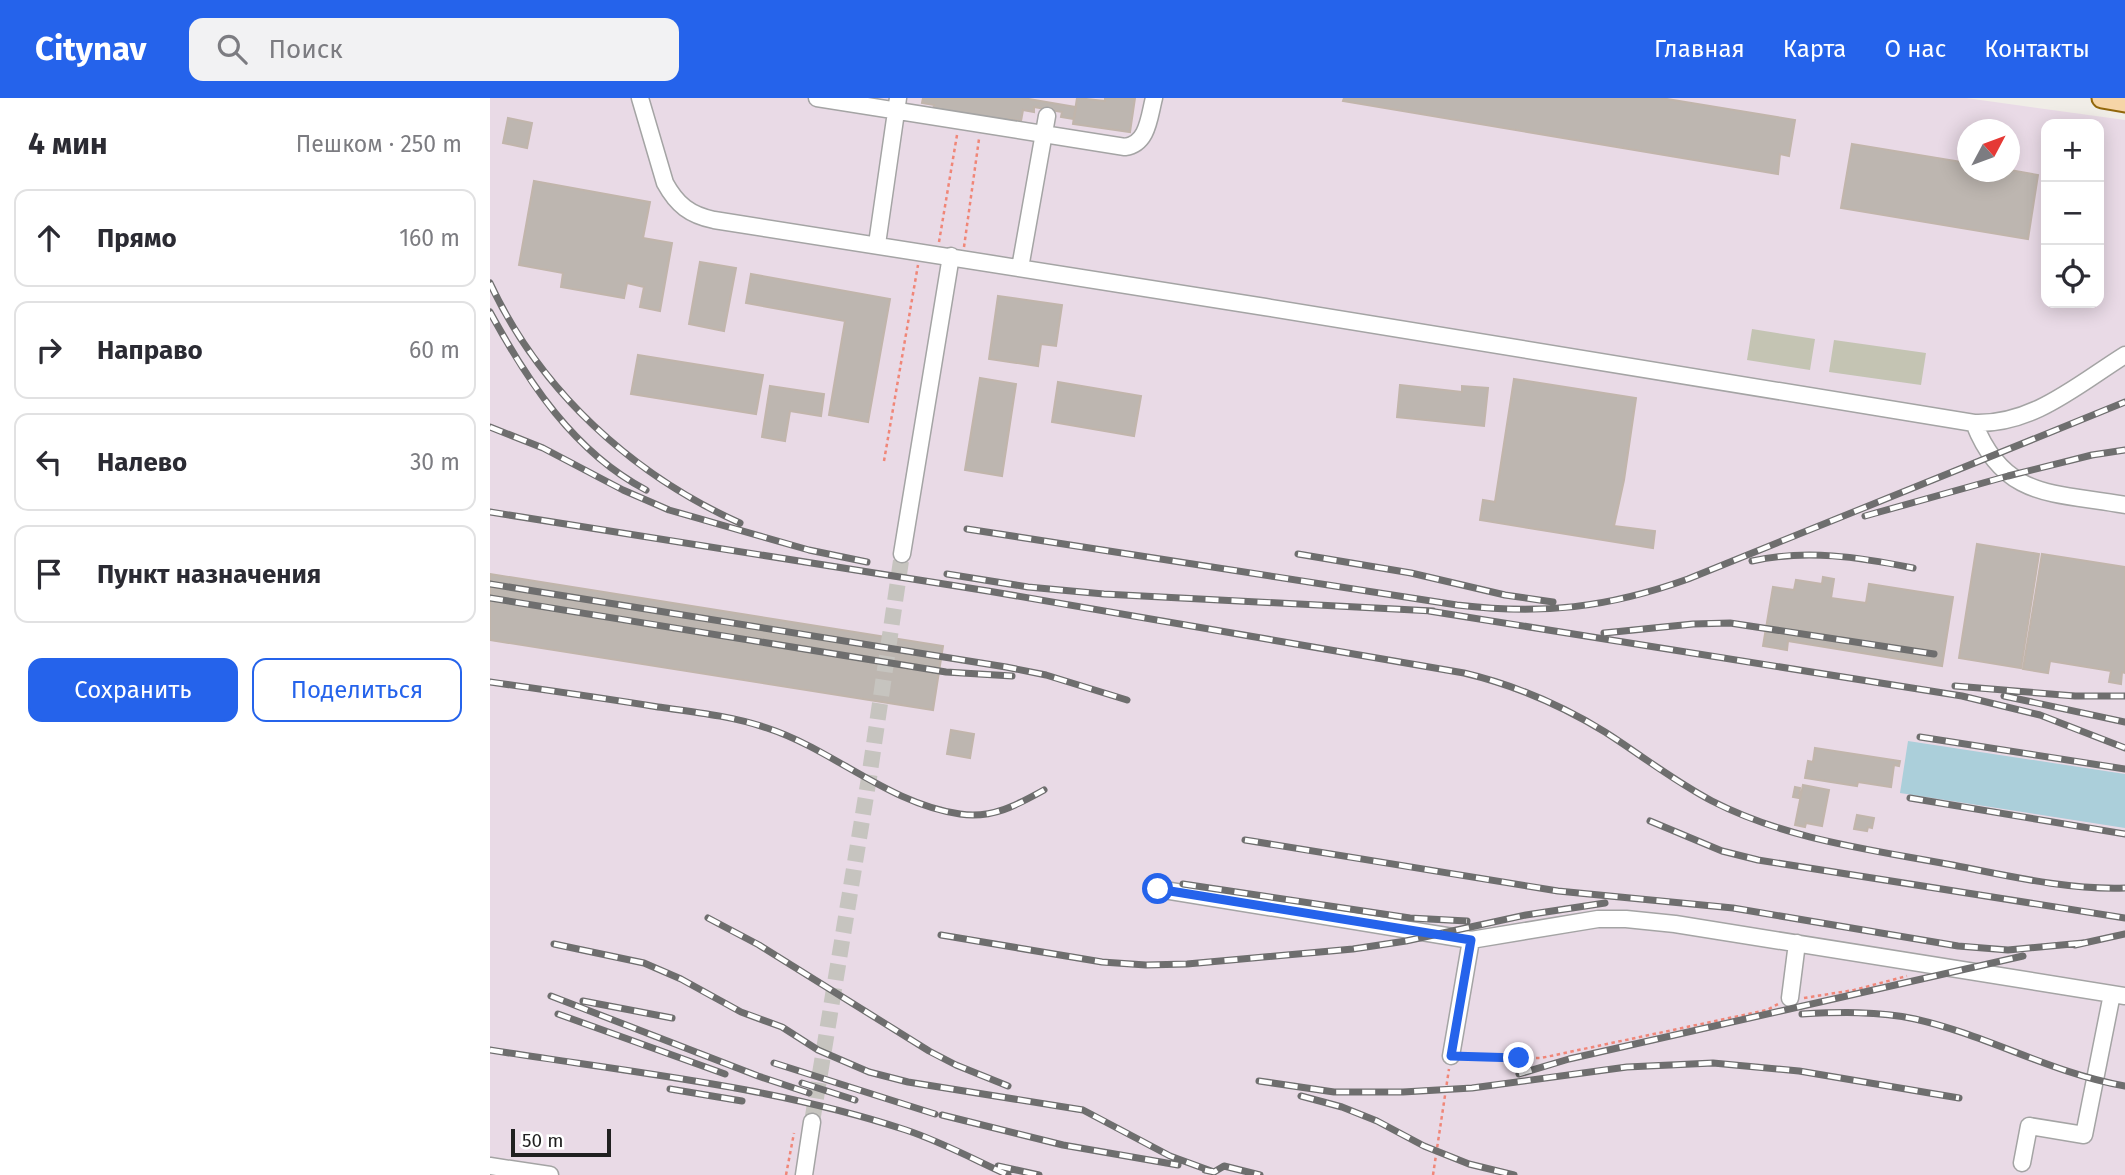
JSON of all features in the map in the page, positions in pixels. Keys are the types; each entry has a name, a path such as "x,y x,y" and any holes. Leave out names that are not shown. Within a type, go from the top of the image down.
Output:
{"main road":[{"path":"2102,98 2125,102"}],"lane":[{"path":"640,98 665,183 672,195 689,213 714,220 877,244 1974,423 2002,423 2030,414 2125,355"},
{"path":"817,98 897,105 1125,148 1134,146 1142,139 1154,98"},
{"path":"877,244 897,105"},
{"path":"1020,268 1047,116"},
{"path":"902,554 951,256"},
{"path":"1974,423 1990,456 2008,476 2018,482 2041,491 2125,505"},
{"path":"1158,889 1471,940 1613,918 1675,924 2118,995 2084,1135 2029,1126 2022,1163"},
{"path":"1451,1056 1471,940"},
{"path":"1790,998 1797,943"},
{"path":"804,1175 812,1122"},
{"path":"490,1166 550,1175"}],"path":[{"path":"884,461 918,265"},
{"path":"1433,1175 1451,1056 1541,1058 1767,1010 1790,998 1831,995 1916,974"},
{"path":"786,1175 792,1150"}],"shaded area":[{"path":"490,98 1966,98 2125,120 2125,1175 490,1175"},
{"path":"1752,329 1815,339 1810,370 1747,360"},
{"path":"1834,340 1926,353 1921,385 1829,372"}],"water":[{"path":"1908,741 2125,774 2125,828 1900,793"}],"building":[{"path":"923,98 1023,98 1076,107 1074,119 1061,117 1062,112 1034,107 1034,112 1023,110 1021,121 1009,119 1008,122 933,110 934,105 922,103"},
{"path":"1077,98 1105,101 1105,98 1135,98 1130,132 1073,124"},
{"path":"1344,98 1661,98 1795,120 1789,156 1780,154 1778,174 1343,101"},
{"path":"508,118 532,123 527,148 503,143"},
{"path":"1852,144 1957,161 1957,182 2020,182 2020,172 2038,175 2028,239 1841,208"},
{"path":"534,181 650,202 643,238 672,243 660,311 640,307 644,287 627,283 624,298 561,287 563,273 519,265"},
{"path":"700,262 736,268 724,331 689,324"},
{"path":"751,274 890,299 868,422 829,415 845,321 746,303"},
{"path":"998,296 1062,305 1056,346 1041,344 1038,366 989,359"},
{"path":"638,355 763,375 756,414 631,394"},
{"path":"980,378 1016,384 1002,476 965,470"},
{"path":"1514,379 1636,398 1614,526 1655,531 1653,548 1480,520 1483,500 1495,502"},
{"path":"1058,382 1141,396 1134,436 1052,422"},
{"path":"1400,385 1462,392 1462,386 1488,388 1484,426 1397,417"},
{"path":"770,386 824,394 821,416 790,411 785,441 762,437"},
{"path":"1977,544 2039,554 2021,668 1959,658"},
{"path":"2042,554 2125,567 2125,673 2122,672 2121,684 2109,682 2111,671 2050,661 2048,673 2023,669"},
{"path":"490,574 943,646 933,710 490,640"},
{"path":"1823,577 1834,579 1831,598 1866,603 1869,584 1953,597 1942,666 1788,641 1787,650 1763,646 1773,587 1794,590 1796,580 1822,584"},
{"path":"951,730 974,734 970,758 947,754"},
{"path":"1815,748 1900,761 1899,766 1894,765 1891,787 1858,782 1857,786 1805,778 1808,761 1813,762"},
{"path":"1803,785 1829,790 1822,826 1806,823 1805,827 1795,825"},
{"path":"1795,787 1800,788 1799,798 1793,797"},
{"path":"1857,815 1874,818 1872,828 1868,827 1867,831 1854,829"}],"tunnel":[{"path":"812,1122 869,778 902,554"}],"railway":[{"path":"490,283 535,359 563,394 594,426 663,480 740,523"},
{"path":"490,312 520,364 555,413 597,456 646,490"},
{"path":"967,529 1457,605 1518,609 1574,607 1630,597 1688,579 2125,402"},
{"path":"490,427 543,448 623,490 669,510 809,550 867,562"},
{"path":"1865,516 2008,476 2092,455 2125,450"},
{"path":"490,512 988,591 1464,673 1519,690 1572,713 1712,801 1769,825 1827,841 2013,877 2080,887 2125,888"},
{"path":"1298,554 1411,573 1505,595 1553,602"},
{"path":"1752,561 1812,555 1913,568"},
{"path":"947,574 1028,587 1104,594 1433,611"},
{"path":"490,584 1006,667 1046,675 1127,700"},
{"path":"490,598 946,672 1012,676"},
{"path":"1429,611 1962,696 2040,715 2125,748"},
{"path":"1604,633 1730,623 1934,654"},
{"path":"490,682 727,717 754,724 815,749 909,799 960,814 994,813 1044,790"},
{"path":"1955,686 2075,696 2125,696"},
{"path":"2004,696 2125,722"},
{"path":"1920,737 2125,769"},
{"path":"1910,798 2125,834"},
{"path":"1650,821 1722,851 1758,860 2125,918"},
{"path":"1245,840 1558,891 1733,908 1958,946 2008,950 2083,943"},
{"path":"1183,884 1410,918 1467,921"},
{"path":"941,935 1102,962 1187,964 1353,949 1406,941 1526,915 1605,903"},
{"path":"708,918 759,945 929,1051 1008,1086"},
{"path":"2075,945 2125,934"},
{"path":"554,944 644,963 681,979 741,1012 782,1027 818,1050 869,1072 908,1082 1083,1110 1170,1156 1214,1172"},
{"path":"1519,1074 1569,1059 2023,956"},
{"path":"551,996 809,1093"},
{"path":"583,1001 672,1018"},
{"path":"1802,1014 1873,1013 1915,1019 1968,1034 2071,1072 2125,1086"},
{"path":"558,1014 725,1074"},
{"path":"490,1050 700,1082 804,1102 906,1130 1008,1175"},
{"path":"774,1063 935,1114"},
{"path":"1259,1081 1334,1092 1403,1092 1472,1088 1627,1067 1713,1063 1799,1071 1959,1098"},
{"path":"802,1083 855,1100"},
{"path":"670,1089 742,1101"},
{"path":"1301,1096 1342,1107 1377,1121 1424,1146 1469,1164 1514,1175"},
{"path":"942,1115 1063,1145 1178,1165"},
{"path":"998,1166 1039,1175"},
{"path":"1205,1170 1214,1172 1224,1166 1260,1175"}],"route":[{"path":"1158,889 1471,940 1451,1056 1519,1058"}]}
